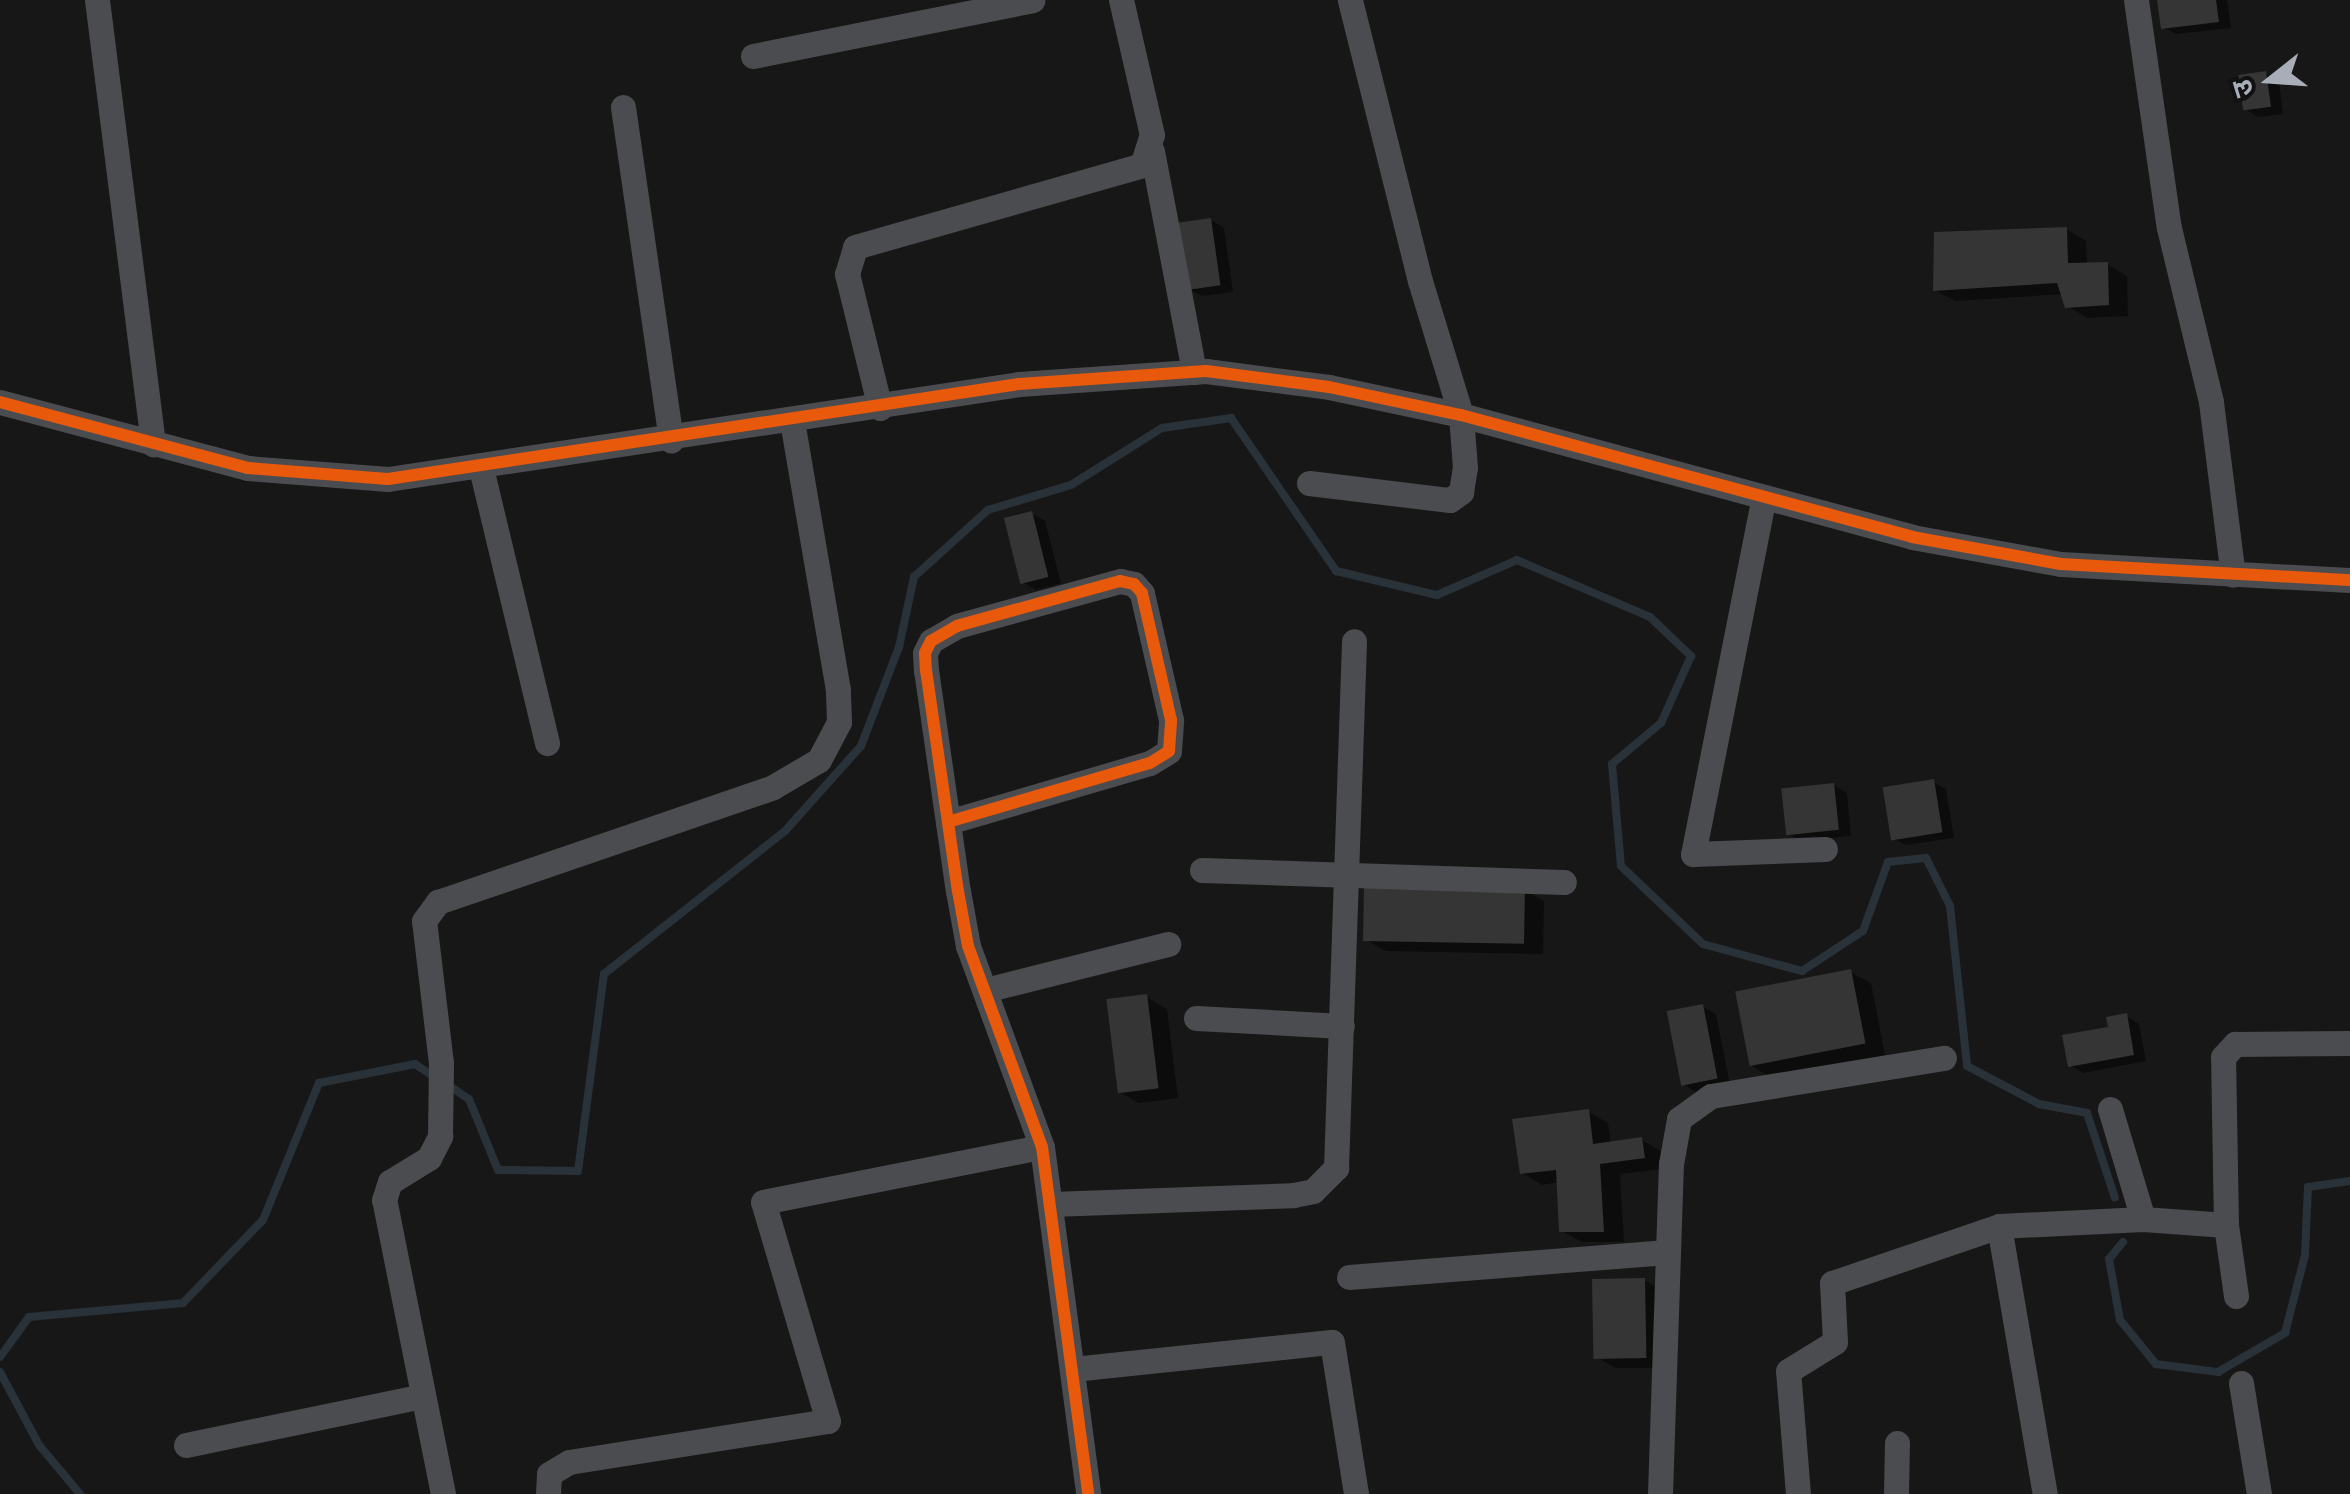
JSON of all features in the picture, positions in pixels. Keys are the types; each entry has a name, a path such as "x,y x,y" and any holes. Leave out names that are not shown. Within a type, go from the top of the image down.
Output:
{"street":[{"path":"97,0 153,444"},
{"path":"753,56 1032,0"},
{"path":"1122,0 1194,372"},
{"path":"1309,483 1450,500 1461,492 1465,468 1461,415 1420,282 1350,0"},
{"path":"2136,0 2168,228 2211,402 2233,575"},
{"path":"623,107 672,441"},
{"path":"880,408 846,274 855,247 1128,173 1152,151"},
{"path":"0,402 153,444 321,479 388,479 672,441 1020,384 1194,372 1312,384 1461,415 1763,501 2061,564 2350,580"},
{"path":"443,1494 384,1200 390,1182 436,1149 442,1062 423,935 428,909 516,872 773,787 820,760 839,722 838,690 792,422"},
{"path":"481,468 547,744"},
{"path":"1763,501 1693,854 1825,849"},
{"path":"948,822 1150,764 1169,750 1170,720 1142,592 1134,584 1120,581 957,626 930,640 926,670 948,822 968,946 1042,1146 1088,1494"},
{"path":"1052,1204 1312,1191 1336,1168 1354,641"},
{"path":"1202,870 1564,882"},
{"path":"985,990 1168,944"},
{"path":"1196,1018 1342,1026"},
{"path":"2236,1296 2226,1226 2228,1048 2350,1043"},
{"path":"1660,1494 1674,1137 1690,1106 1711,1096 1944,1058"},
{"path":"2110,1109 2144,1219"},
{"path":"548,1494 549,1474 569,1462 828,1421 763,1202 1042,1146"},
{"path":"1798,1494 1788,1371 1835,1342 1832,1283 1999,1226 2144,1219 2226,1226"},
{"path":"1999,1226 2045,1494"},
{"path":"1349,1277 1667,1252"},
{"path":"1073,1369 1332,1342 1356,1494"},
{"path":"2240,1382 2259,1494"},
{"path":"186,1445 422,1396"},
{"path":"1896,1494 1897,1443"}],"building":[{"path":"2157,0 2216,0 2219,22 2161,29"},
{"path":"2266,71 2271,107 2243,111 2238,75"},
{"path":"1211,218 1220,285 1187,290 1177,223"},
{"path":"2067,227 2068,263 2108,262 2109,305 2065,308 2057,283 1933,291 1934,232"},
{"path":"1032,511 1048,577 1020,584 1004,518"},
{"path":"1934,779 1942,832 1891,840 1883,787"},
{"path":"1834,783 1839,830 1786,835 1781,789"},
{"path":"1364,884 1525,887 1524,944 1363,941"},
{"path":"1851,969 1866,1044 1750,1066 1735,992"},
{"path":"1147,994 1159,1088 1118,1093 1106,999"},
{"path":"1703,1004 1718,1079 1681,1086 1667,1011"},
{"path":"2127,1013 2134,1055 2068,1067 2062,1035 2108,1027 2106,1017"},
{"path":"1589,1109 1593,1144 1642,1137 1645,1158 1600,1164 1604,1232 1559,1232 1556,1170 1520,1174 1512,1119"},
{"path":"1645,1278 1646,1358 1593,1359 1592,1279"}],"waterway":[{"path":"448,1085 469,1099 498,1170 578,1171 604,974 785,831 861,746 899,647 914,577 988,510 1071,485 1162,428 1231,418 1336,571 1437,595 1517,560 1650,617 1691,656 1661,723 1612,764 1621,866 1703,944 1802,971 1863,931 1888,862 1926,858 1950,906 1967,1066 2039,1104 2087,1113 2115,1198"},
{"path":"0,1357 29,1317 183,1303 263,1220 319,1083 415,1064 436,1078"},
{"path":"2123,1242 2109,1259 2120,1320 2156,1364 2218,1372 2285,1333 2305,1255 2308,1187 2350,1181"},
{"path":"0,1372 39,1445 80,1494"}],"cycle path":[{"path":"0,402 248,468 388,479 1019,384 1206,371 1329,387 1461,415 1912,537 2061,564 2350,580"},
{"path":"948,822 1150,763 1169,751 1171,720 1142,593 1134,584 1120,581 957,626 931,641 925,653 926,670 958,891 968,946 1042,1147 1088,1494"}]}
